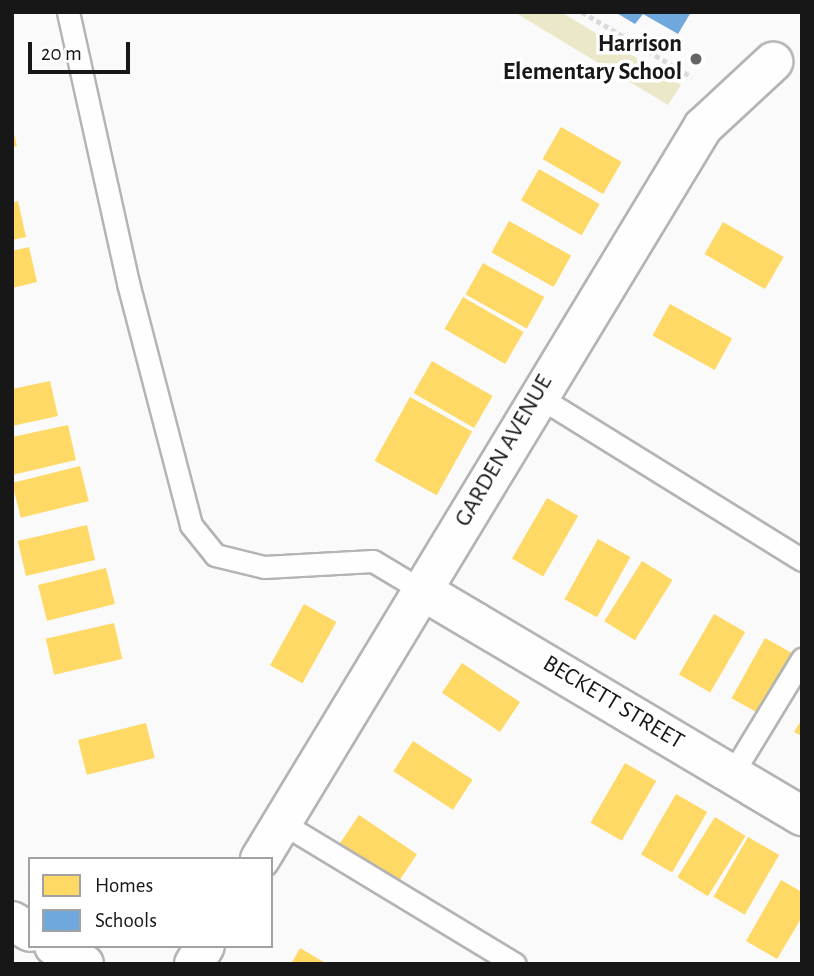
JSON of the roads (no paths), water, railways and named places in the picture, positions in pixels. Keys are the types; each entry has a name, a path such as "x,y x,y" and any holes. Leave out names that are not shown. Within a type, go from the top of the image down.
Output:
{"street":[{"name":"GARDEN AVENUE","path":"261,857 423,591 536,395 703,127 773,62"},
{"name":"BECKETT STREET","path":"423,591 802,816"},
{"path":"12,921 28,931"},
{"path":"57,948 84,964"},
{"path":"194,964 204,948"}],"lane":[{"path":"68,12 191,525 215,555 264,567 373,561 423,591"},
{"path":"536,395 802,560"},
{"path":"732,774 802,659"},
{"path":"282,823 515,964"}],"place":[{"name":"Harrison Elementary School","path":"696,59"}]}
